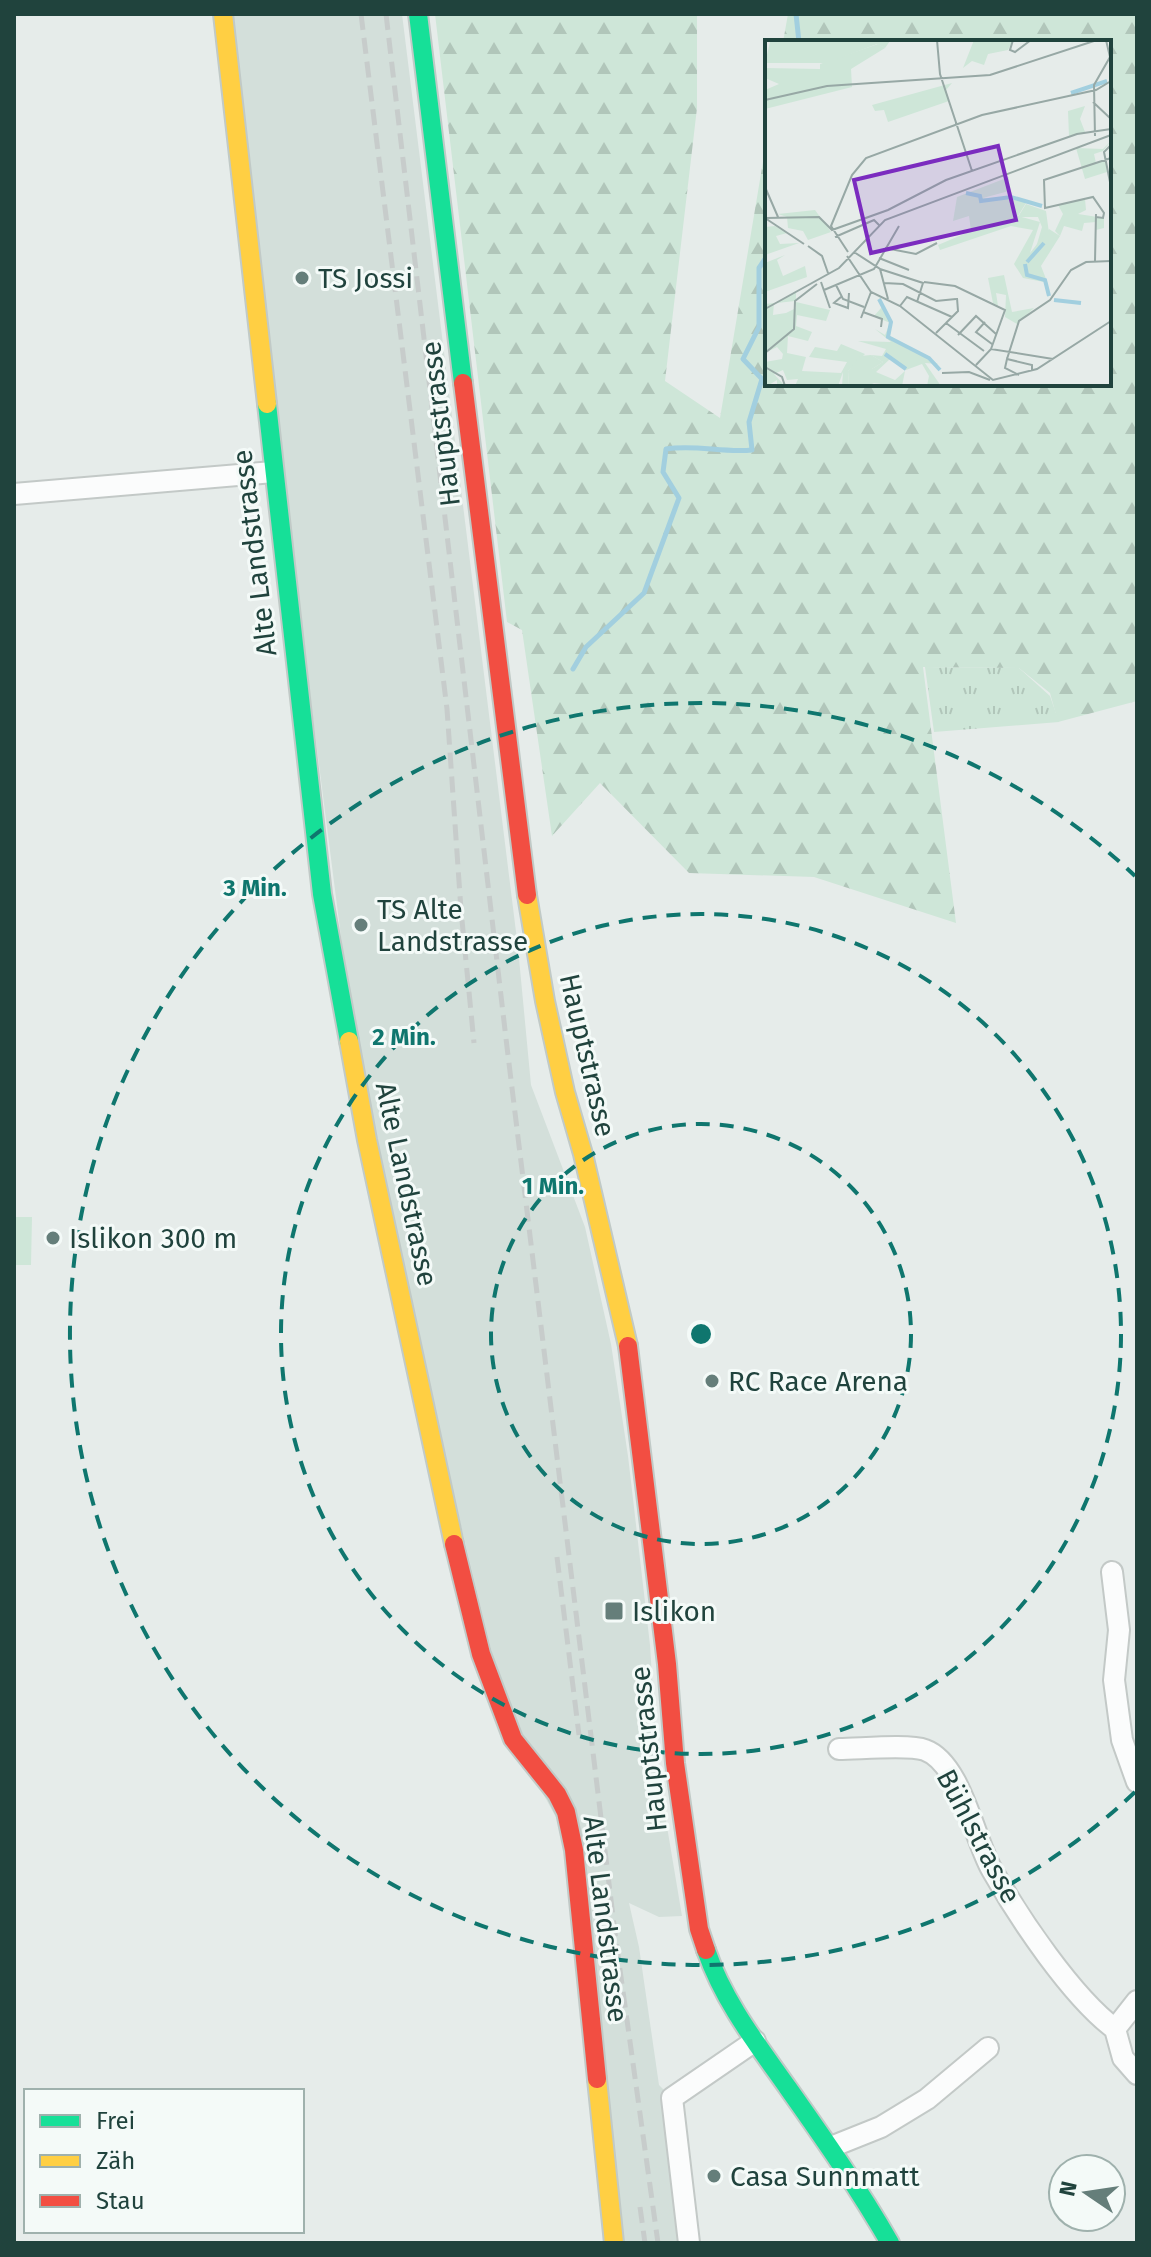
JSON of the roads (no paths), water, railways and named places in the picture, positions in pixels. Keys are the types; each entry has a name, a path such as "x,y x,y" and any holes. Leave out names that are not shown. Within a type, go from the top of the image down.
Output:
{"main road":[{"name":"Alte Landstrasse","path":"223,14 322,894 367,1140 462,1580 481,1654 513,1739 557,1794 566,1812 614,2243"},
{"name":"Hauptstrasse","path":"418,14 521,859 545,1001 565,1092 583,1154 629,1348 667,1664 675,1763 699,1929 716,1978 755,2041 831,2147 890,2243"}],"street":[{"path":"14,494 273,472"},
{"path":"1112,1572 1119,1630 1114,1680 1122,1740 1137,1782"},
{"name":"Bühlstrasse","path":"839,1749 923,1749 937,1757 957,1785 991,1868 1040,1945 1098,2016 1115,2029"},
{"path":"1137,2001 1115,2029 1123,2058 1137,2074"},
{"path":"689,2243 672,2098 755,2041"},
{"path":"831,2147 881,2127 927,2099 988,2048"}],"waterway":[{"path":"796,14 799,40"},
{"path":"573,669 586,647 644,593 679,498 663,472 666,449 752,450 749,422 762,379 743,359 759,327 759,268 765,259"}],"railway":[{"path":"361,14 447,709 474,1043"},
{"path":"386,14 616,1941 658,2243"},
{"path":"557,1557 579,1735"},
{"path":"640,2207 645,2243"}],"place":[{"name":"TS Jossi","path":"302,278"},
{"name":"TS Alte Landstrasse","path":"361,925"},
{"name":"Islikon 300 m","path":"53,1238"},
{"name":"RC Race Arena","path":"712,1381"},
{"name":"Islikon","path":"614,1611"},
{"name":"Casa Sunnmatt","path":"714,2176"}]}
